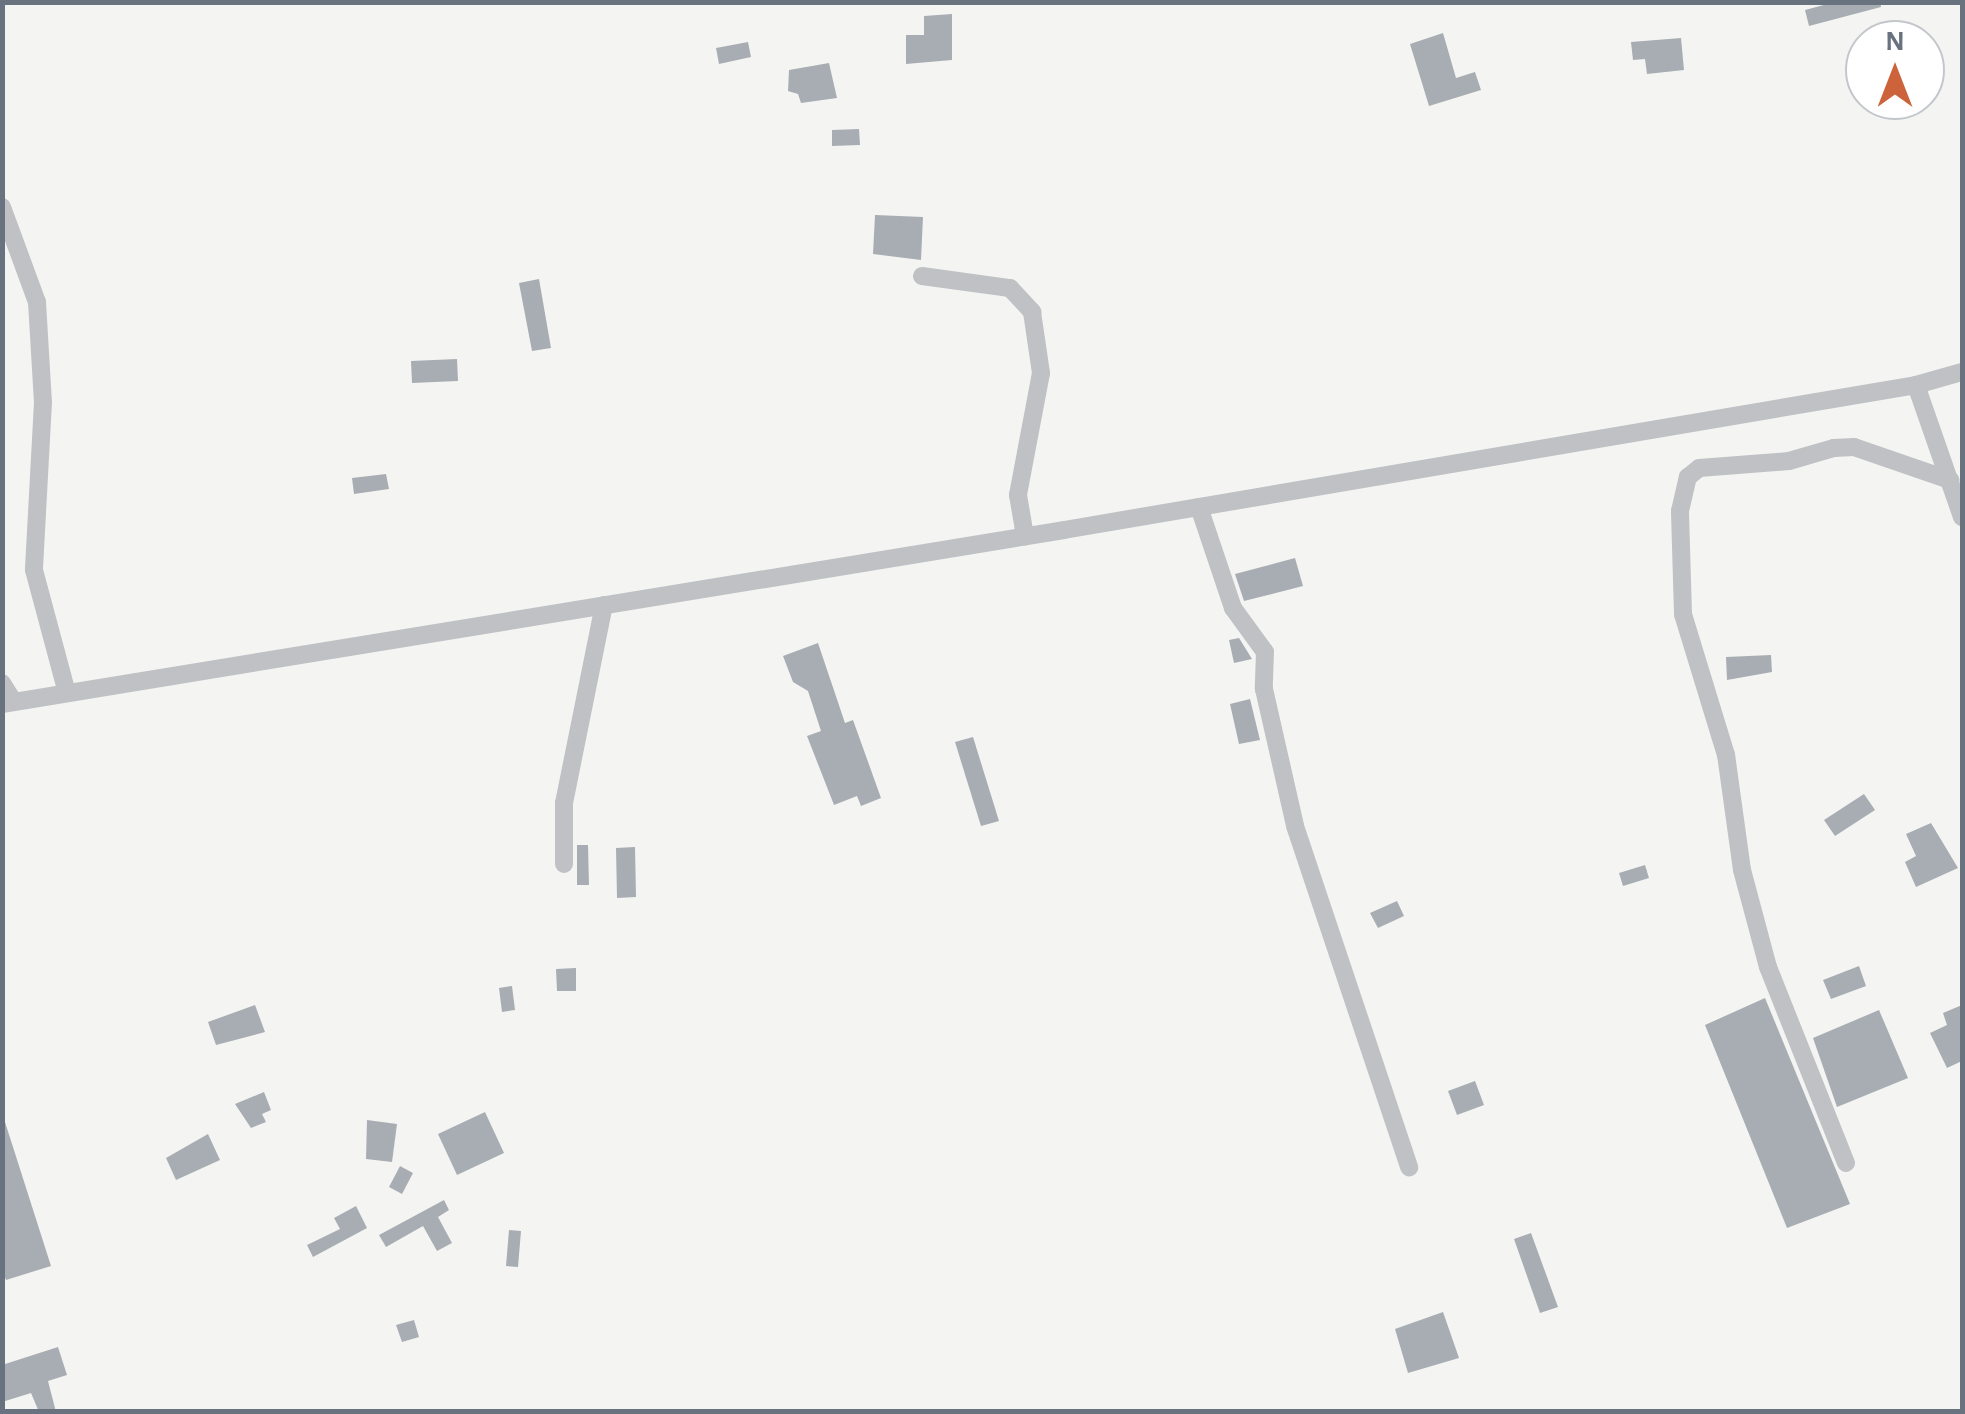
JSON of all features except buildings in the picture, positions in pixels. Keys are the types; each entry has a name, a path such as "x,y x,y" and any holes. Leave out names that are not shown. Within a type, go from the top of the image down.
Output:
{"street":[{"path":"2,207 37,302 43,402 34,570 67,693"},
{"path":"922,276 1010,288 1032,312 1041,373 1018,495 1025,536"},
{"path":"2,683 8,703 1916,386 1962,372"},
{"path":"1916,386 1962,516"},
{"path":"1846,1162 1768,967 1742,870 1726,755 1683,614 1680,511 1688,477 1698,468 1789,461 1834,448 1854,447 1950,480"},
{"path":"1200,507 1233,608 1265,652 1264,689 1295,826 1410,1167"},
{"path":"564,864 564,804 604,605"}]}
